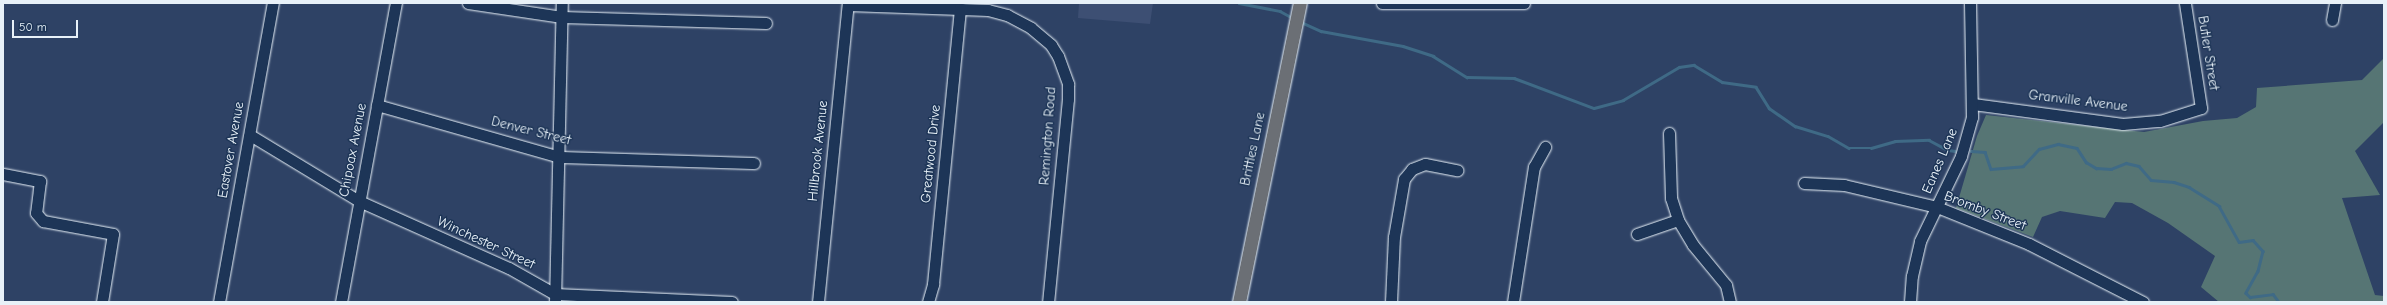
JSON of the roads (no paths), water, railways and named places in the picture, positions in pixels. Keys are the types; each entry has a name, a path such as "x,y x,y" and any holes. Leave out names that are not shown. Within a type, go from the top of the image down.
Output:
{"main road":[{"name":"Brittles Lane","path":"1239,302 1300,3"}],"street":[{"name":"Eastover Avenue","path":"219,302 273,3"},
{"name":"Chipoax Avenue","path":"341,302 396,3"},
{"path":"468,3 562,17 766,23"},
{"path":"555,298 562,3"},
{"path":"1382,3 1524,3"},
{"name":"Eanes Lane","path":"1910,302 1916,255 1928,222 1937,207 1961,156 1968,135 1973,104 1970,3"},
{"name":"Butler Street","path":"2185,3 2201,108"},
{"path":"2332,20 2335,3"},
{"name":"Remington Road","path":"848,4 988,10 1011,17 1031,28 1050,45 1064,68 1068,99 1048,302"},
{"name":"Hillbrook Avenue","path":"818,302 848,4"},
{"name":"Greatwood Drive","path":"928,302 933,284 960,8"},
{"name":"Granville Avenue","path":"1973,104 2123,124 2160,121 2201,108"},
{"name":"Denver Street","path":"377,105 559,157 754,163"},
{"path":"1669,133 1671,198 1678,220 1693,245 1726,284 1730,302"},
{"name":"Winchester Street","path":"250,135 359,201 509,268 555,298 732,302"},
{"path":"1513,302 1534,167 1545,147"},
{"path":"1391,302 1399,201 1404,179 1414,167 1424,164 1457,170"},
{"path":"3,174 40,181 36,213 42,221 113,234 102,302"},
{"name":"Bromby Street","path":"1804,183 1844,185 1937,207 2029,244 2143,302"},
{"path":"1637,234 1678,220"}],"waterway":[{"path":"1239,3 1280,11 1289,16"},
{"path":"1303,23 1321,31 1403,46 1433,56 1467,77 1514,78 1594,108 1623,100 1679,67 1694,65 1722,82 1756,87 1769,108 1795,126 1828,136 1849,148 1871,148 1895,141 1929,140 1948,150 1955,151"},
{"path":"1971,151 1985,152 1991,169 2023,166 2039,149 2058,144 2077,148 2086,162 2096,168 2111,169 2126,163 2139,166 2151,180 2174,182 2189,187 2219,206 2239,242 2253,240 2263,251 2258,271 2246,293 2250,297 2273,294 2279,302"}]}
